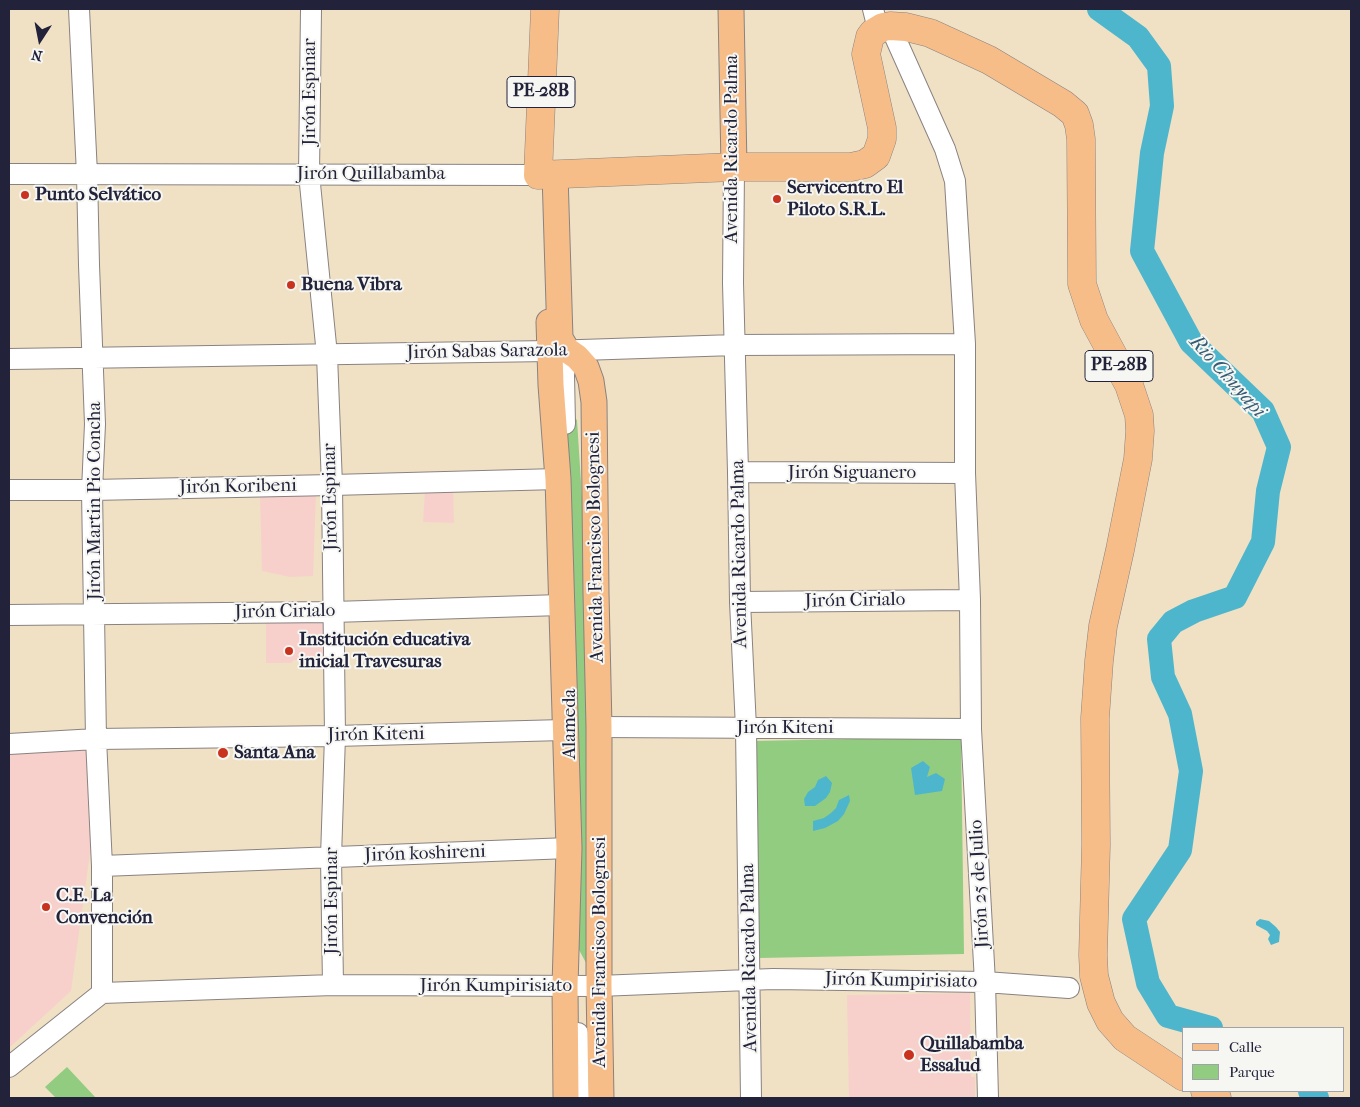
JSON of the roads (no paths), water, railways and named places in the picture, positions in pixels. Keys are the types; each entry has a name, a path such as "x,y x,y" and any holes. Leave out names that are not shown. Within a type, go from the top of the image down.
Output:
{"highway":[{"name":"Avenida Francisco Bolognesi","path":"545,9 546,175"},
{"name":"Avenida Francisco Bolognesi","path":"546,175 560,9"},
{"name":"Jirón Quillabamba","path":"546,175 734,167 851,167 865,164 876,156 882,139 882,128 866,54 870,37 880,21"},
{"name":"PE-28B","path":"880,21 930,33 988,60 1063,104 1074,114 1079,125 1081,139 1082,284 1094,320 1129,385 1139,415 1140,431 1138,459 1103,626 1099,661 1095,718 1094,976 1101,1003 1110,1021 1125,1038 1182,1076"}],"main road":[{"name":"Avenida Ricardo Palma","path":"731,9 734,167"},
{"name":"Avenida Francisco Bolognesi","path":"546,175 546,268 558,350 558,479 569,848 580,986 601,1098"},
{"name":"Avenida Francisco Bolognesi","path":"558,350 577,357 586,366 591,381 594,402 599,727 580,986 566,1098"}],"street":[{"name":"Jirón Martin Pio Concha","path":"79,9 87,174 95,424 92,490 96,739 102,866 102,993"},
{"name":"Jirón Espinar","path":"311,9 309,174 327,355 332,485 335,736 331,857 333,985"},
{"name":"Jirón 25 de Julio","path":"880,21 945,150 955,181 965,344 965,473 970,600 971,729 985,982 988,1098"},
{"name":"Avenida Ricardo Palma","path":"734,167 733,283 740,602 746,728 752,1098"},
{"name":"Jirón Quillabamba","path":"9,174 546,175"},
{"name":"Jirón Sabas Sarazola","path":"9,359 327,355 735,345 965,344"},
{"name":"Alameda","path":"558,350 564,383 570,729 569,848"},
{"name":"Jirón Siguanero","path":"738,472 965,473"},
{"name":"Jirón Koribeni","path":"9,490 92,490 558,479"},
{"name":"Jirón Cirialo","path":"740,602 970,600"},
{"name":"Jirón Cirialo","path":"9,615 333,612 561,605"},
{"name":"Jirón Kiteni","path":"599,727 971,729"},
{"name":"Jirón Kiteni","path":"9,744 96,739 335,736 564,730"},
{"name":"Jirón koshireni","path":"102,866 569,848"},
{"name":"Jirón Kumpirisiato","path":"102,993 333,985 580,986 750,979 985,982 1068,988"},
{"path":"579,1098 580,986"},
{"path":"9,1067 102,993"}],"water":[{"path":"923,761 930,767 927,777 936,773 945,779 942,791 915,795 911,768"},
{"path":"826,776 832,783 826,798 815,806 805,806 804,799 808,792 815,787 818,780"},
{"path":"849,795 850,801 844,814 838,821 825,828 813,831 813,821 824,818 831,813 836,808 839,800"},
{"path":"1260,919 1269,921 1276,927 1280,932 1279,942 1271,945 1268,939 1270,935 1267,931 1256,925 1256,922"}],"waterway":[{"name":"Rio Chuyapi","path":"1099,9 1138,37 1159,66 1162,106 1152,153 1142,251 1191,342 1263,411 1279,447 1268,491 1263,542 1235,597 1194,611 1173,622 1159,639 1163,677 1180,714 1191,771 1180,850 1134,919 1148,983 1168,1016 1207,1027"},
{"name":"Rio Chuyapi","path":"1311,1092 1317,1098"}],"place":[{"name":"Punto Selvático","path":"25,195"},
{"name":"Servicentro El Piloto S.R.L.","path":"777,199"},
{"name":"Buena Vibra","path":"291,285"},
{"name":"Institución educativa inicial Travesuras","path":"289,651"},
{"name":"Santa Ana","path":"223,753"},
{"name":"C.E. La Convención","path":"46,907"},
{"name":"Quillabamba Essalud","path":"909,1055"}]}
